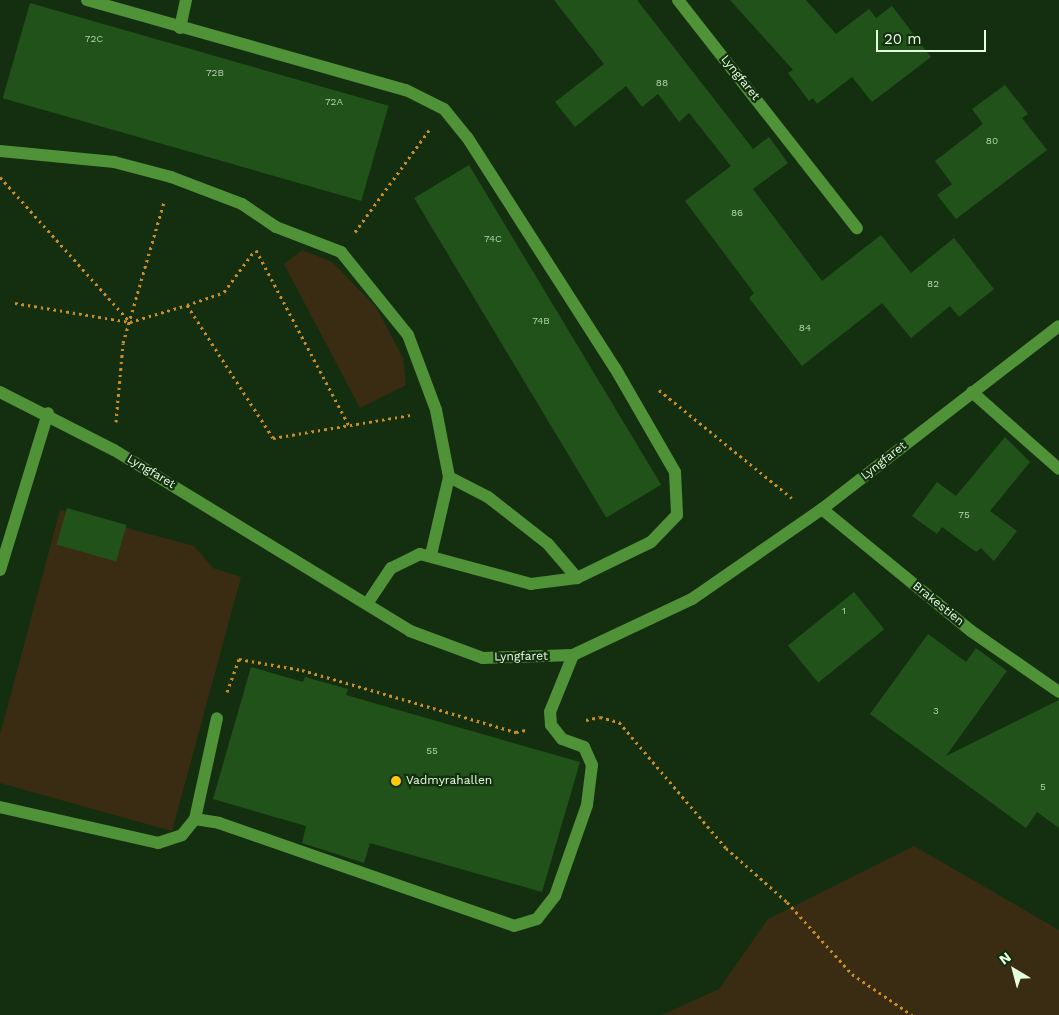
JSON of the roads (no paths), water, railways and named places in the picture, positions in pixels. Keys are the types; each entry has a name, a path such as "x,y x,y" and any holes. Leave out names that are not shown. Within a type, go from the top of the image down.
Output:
{"street":[{"path":"86,0 180,28 406,90 444,109 467,137 616,368 675,472 677,515 651,542 576,578 531,584 430,555 420,554 390,568 367,604"},
{"path":"180,28 186,0"},
{"name":"Lyngfaret","path":"678,0 857,228"},
{"path":"0,151 114,162 170,177 242,204 276,227 341,252 408,335 436,410 449,478 430,555"},
{"name":"Lyngfaret","path":"0,392 48,413 114,450 410,631 483,658 573,655 692,599 822,509 1059,326"},
{"path":"972,392 1059,469"},
{"path":"0,570 48,413"},
{"path":"449,478 488,497 533,532 576,578"},
{"name":"Brakestien","path":"822,509 971,631 1059,692"},
{"path":"195,819 219,823 514,926 537,919 555,896 587,805 592,765 584,747 562,739 551,725 550,712 573,655"},
{"path":"0,808 158,843 182,835 195,819 217,718"}],"place":[{"name":"Vadmyrahallen","path":"396,781"}]}
